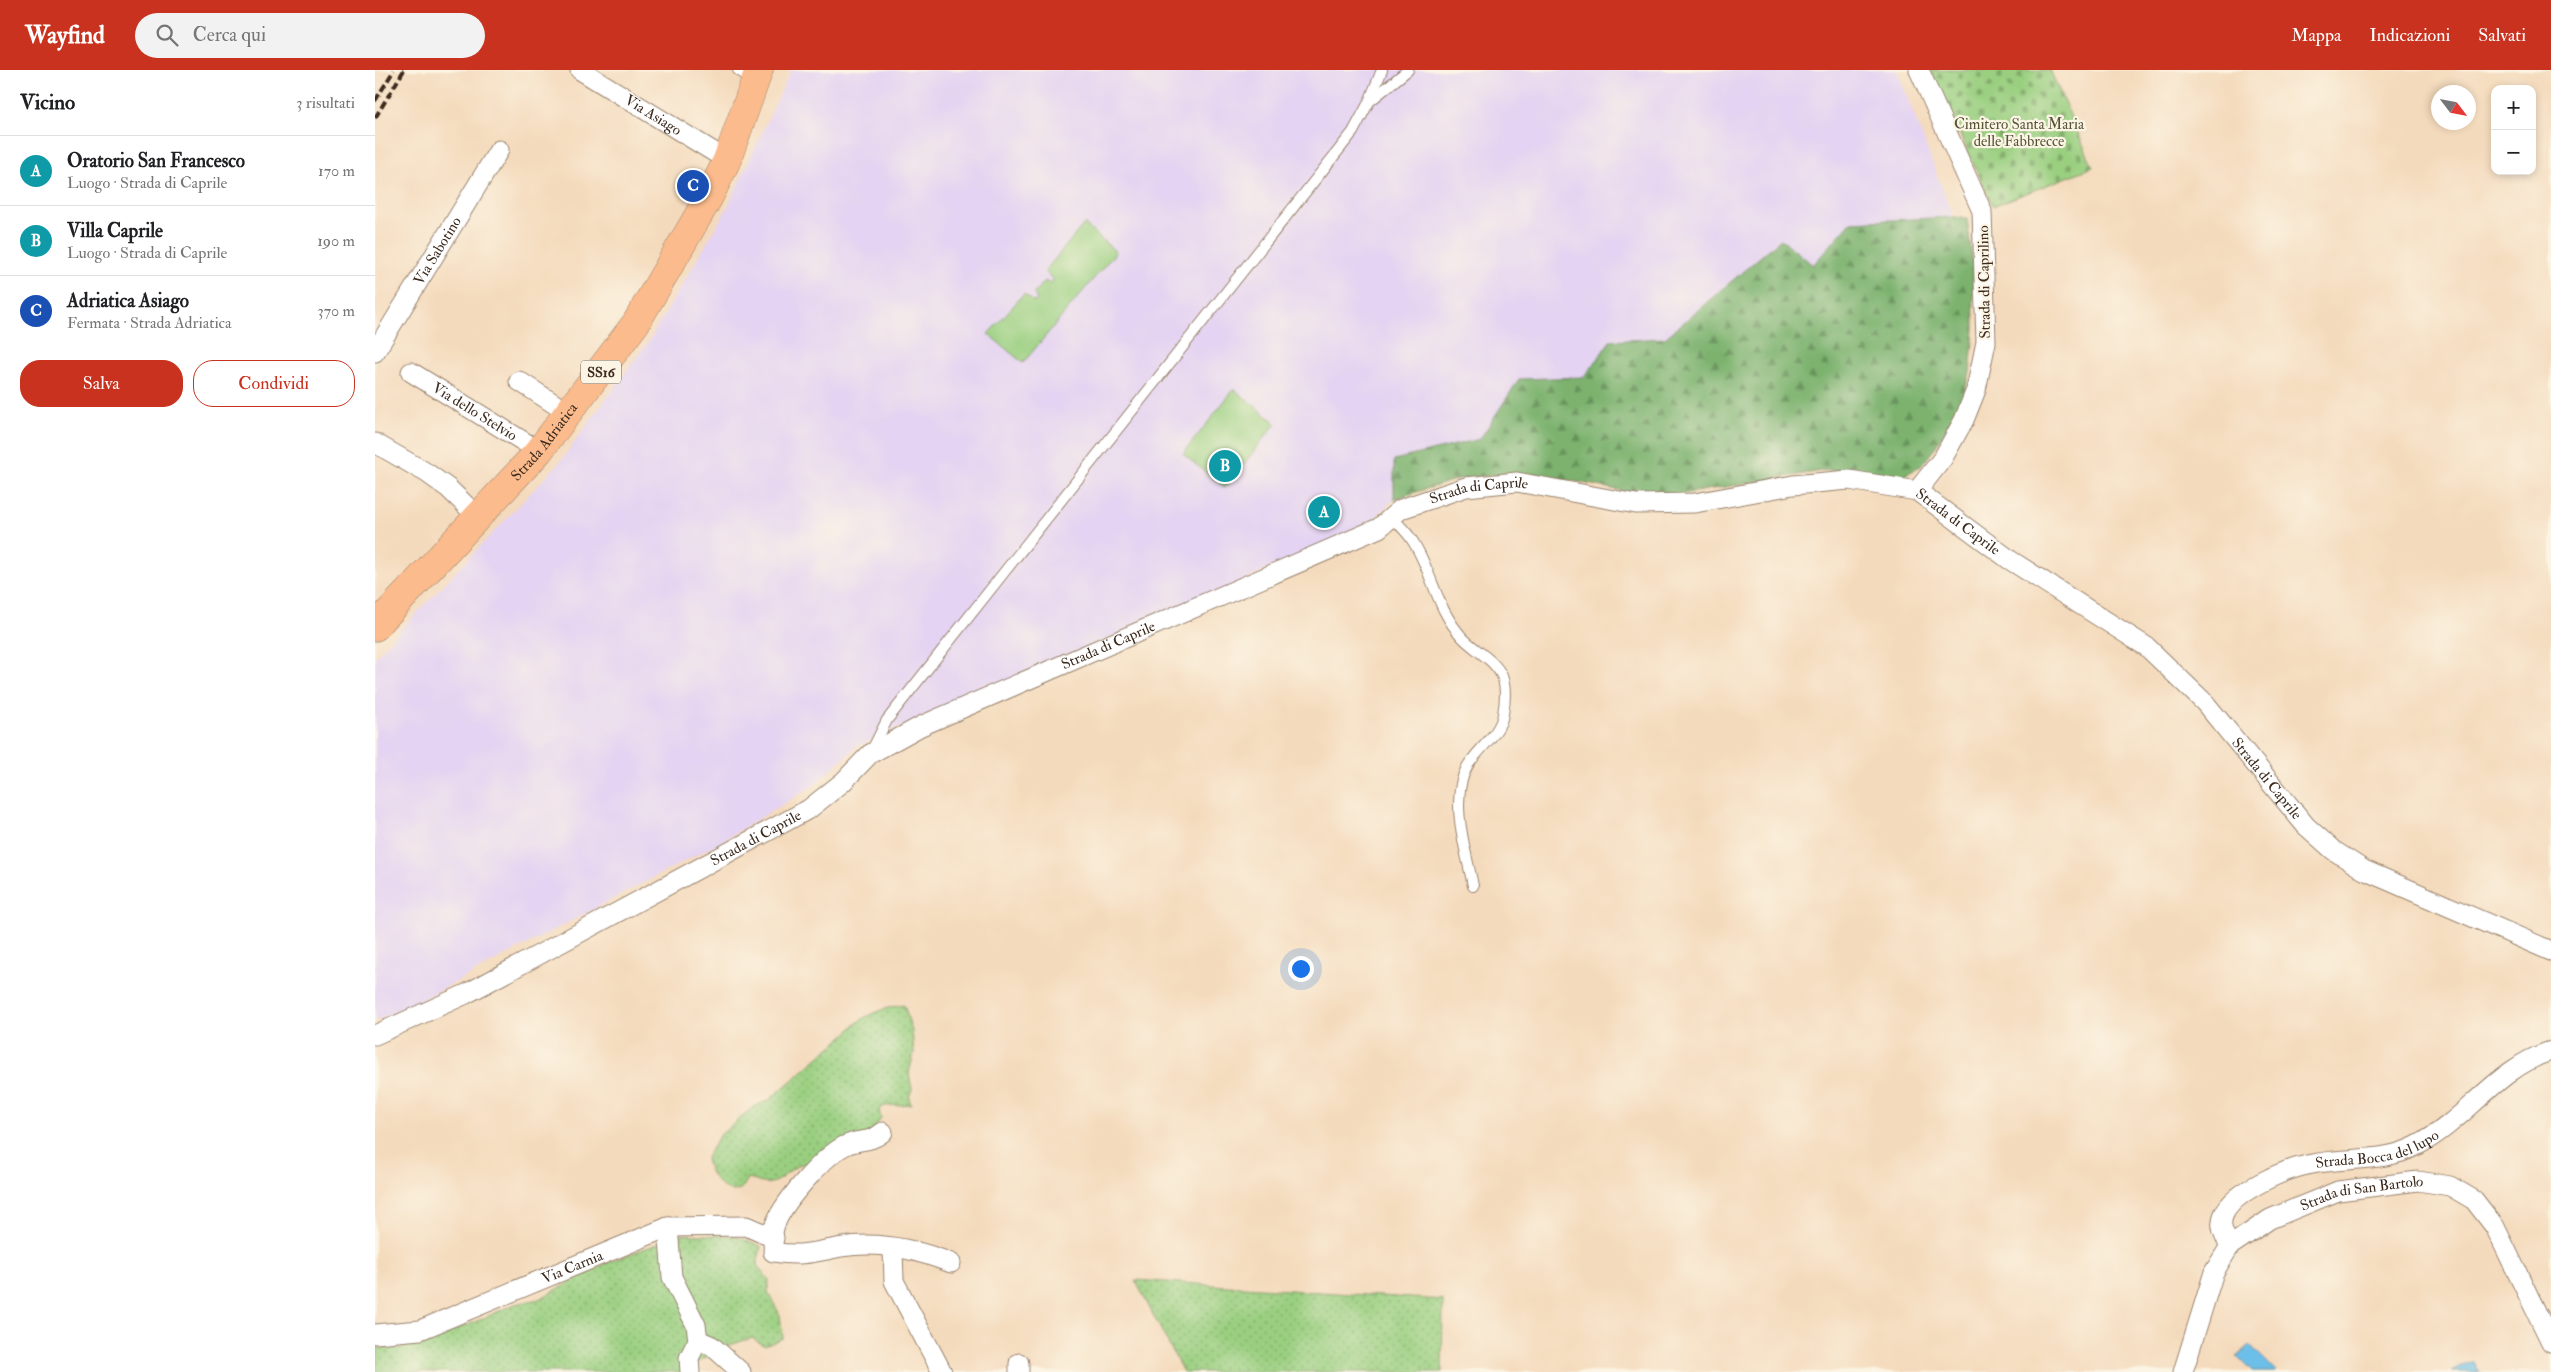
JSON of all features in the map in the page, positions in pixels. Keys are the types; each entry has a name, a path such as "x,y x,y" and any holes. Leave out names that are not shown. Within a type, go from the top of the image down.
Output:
{"main road":[{"name":"Strada Adriatica","path":"375,627 479,518 539,451 570,414 636,323 687,237 727,160 750,74"}],"street":[{"name":"Via Asiago","path":"580,70 727,160"},
{"name":"Strada di Caprilino","path":"1917,491 1943,458 1964,420 1977,390 1986,342 1982,211 1919,70"},
{"name":"Via Sabotino","path":"375,352 499,150"},
{"name":"Via dello Stelvio","path":"411,372 539,451"},
{"path":"519,381 570,414"},
{"path":"375,443 448,488 479,518"},
{"name":"Strada di Caprile","path":"375,1035 466,994 809,809 843,782 870,754 921,726 1379,528 1401,509 1466,487 1517,482 1636,504 1695,503 1793,485 1849,480 1917,491 2010,560 2147,647 2205,703 2306,826 2333,850 2365,870 2551,951"},
{"name":"Strada Bocca del lupo","path":"2230,1246 2222,1231 2223,1214 2237,1199 2261,1183 2281,1173 2308,1164 2397,1155 2445,1128 2512,1071 2551,1051"},
{"path":"883,1132 874,1139 851,1142 841,1147 799,1187 774,1228 773,1252 806,1255 843,1247 907,1249 951,1263"},
{"name":"Strada di San Bartolo","path":"2183,1372 2214,1272 2230,1246 2270,1219 2338,1191 2418,1181 2450,1186 2474,1200 2495,1227 2551,1342"},
{"name":"Via Carnia","path":"375,1334 420,1330 668,1227 746,1226 774,1238"},
{"path":"668,1227 672,1277 697,1325 698,1340 689,1358 690,1372"},
{"path":"893,1249 894,1282 942,1372"},
{"path":"698,1340 712,1346 741,1372"}],"lane":[{"path":"870,754 887,720 1353,132 1369,102 1382,70"},
{"path":"1369,102 1407,70"},
{"path":"1392,517 1412,540 1447,620 1463,639 1488,659 1502,676 1505,695 1503,717 1491,737 1467,767 1459,795 1462,826 1473,886"}],"shaded area":[{"path":"791,70 1897,70 1953,217 1851,222 1813,265 1780,239 1665,338 1610,341 1585,377 1519,379 1480,439 1394,460 1394,499 1371,522 1234,585 857,746 813,786 719,843 429,996 375,1021 375,657 560,462 650,339 726,210"}],"green space":[{"name":"Cimitero Santa Maria delle Fabbrecce","path":"1930,70 2050,70 2093,167 1993,206"},
{"path":"1967,218 1973,267 1974,329 1970,373 1962,401 1935,448 1921,466 1901,477 1867,470 1828,470 1682,494 1633,493 1573,481 1515,473 1458,479 1394,499 1394,460 1480,439 1519,379 1585,377 1610,341 1665,338 1781,239 1813,265 1851,222"},
{"path":"1084,224 1116,252 1023,363 988,334 1024,294 1034,302 1037,300 1034,293 1045,281 1050,284 1053,280 1045,271"},
{"path":"1234,389 1276,423 1225,488 1183,454"},
{"path":"904,1005 912,1031 914,1053 909,1073 912,1089 909,1098 911,1104 884,1106 879,1110 881,1118 873,1130 816,1164 807,1163 793,1168 776,1181 761,1183 748,1178 743,1187 737,1190 730,1190 723,1187 717,1181 708,1166 706,1158 719,1136 753,1107 769,1100 859,1021 881,1010"},
{"path":"674,1234 735,1236 761,1246 757,1265 769,1280 768,1292 780,1315 783,1338 765,1346 752,1338 734,1344 700,1361 685,1372 375,1372 375,1348 402,1348 425,1338 437,1337 468,1325 515,1304 539,1299 608,1262 657,1244"},
{"path":"1135,1280 1443,1300 1442,1372 1183,1372"}],"water":[{"path":"2250,1345 2275,1372 2252,1372 2237,1357"},
{"path":"2473,1361 2479,1372 2451,1372"}],"railway":[{"path":"375,101 394,70"},
{"path":"375,118 404,70"}],"place":[{"name":"Adriatica Asiago","path":"693,186"},
{"name":"Villa Caprile","path":"1225,466"},
{"name":"Oratorio San Francesco","path":"1324,512"}]}
